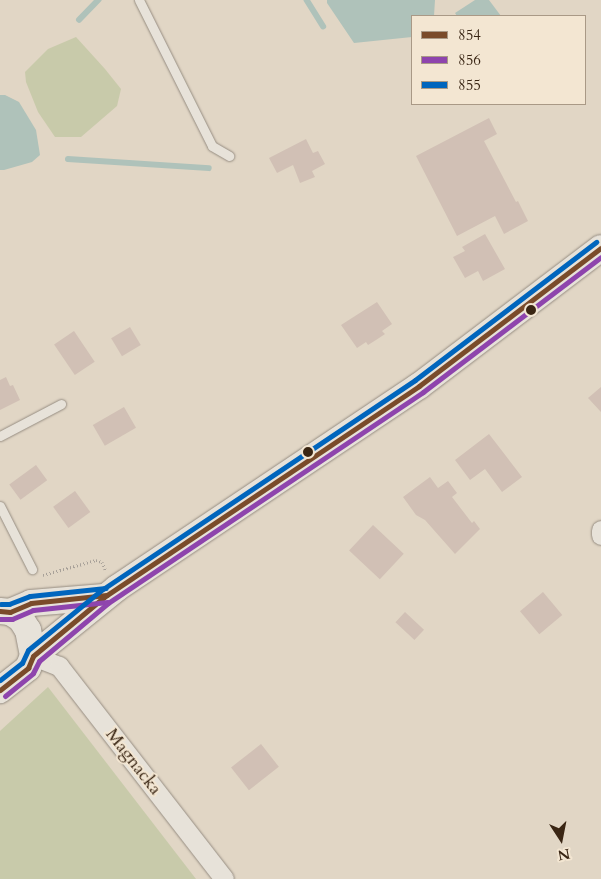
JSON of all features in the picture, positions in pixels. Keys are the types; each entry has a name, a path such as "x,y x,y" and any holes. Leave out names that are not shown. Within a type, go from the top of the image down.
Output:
{"main road":[{"path":"0,690 28,668 33,656 104,597 419,386 601,248"},
{"path":"5,612 31,603 104,597"},
{"path":"5,612 22,619 28,630 33,656"}],"street":[{"path":"601,530 601,535"},
{"name":"Magnacka","path":"33,656 59,666 224,879"}],"lane":[{"path":"139,0 212,146 229,156"},
{"path":"0,436 61,404"},
{"path":"0,506 32,569"}],"path":[{"path":"32,569 40,575 96,560 102,562 106,572"}],"green space":[{"path":"76,37 121,89 117,106 81,137 55,137 38,112 26,82 25,72 48,49"},
{"path":"48,687 196,879 0,879 0,731"}],"shaded area":[{"path":"327,0 435,0 434,15 411,15 411,37 354,43 327,3"},
{"path":"475,0 489,0 500,15 456,15 455,13"},
{"path":"0,95 5,95 19,102 36,130 40,155 32,162 4,170 0,170"}],"building":[{"path":"489,118 497,134 484,141 528,221 504,234 495,216 457,236 416,156"},
{"path":"306,139 313,153 318,151 325,164 312,171 315,177 300,183 293,165 277,173 269,158"},
{"path":"485,234 505,269 483,281 478,271 465,278 453,257 465,251 462,247"},
{"path":"377,302 392,324 382,331 385,334 368,345 366,342 357,348 341,325"},
{"path":"130,327 141,345 122,356 111,338"},
{"path":"74,331 95,362 75,375 54,344"},
{"path":"6,377 10,386 13,385 20,400 0,410 0,380"},
{"path":"601,387 601,412 588,398"},
{"path":"124,407 136,428 105,446 93,425"},
{"path":"489,434 522,477 502,492 485,469 470,480 455,460"},
{"path":"36,465 47,480 20,500 9,484"},
{"path":"430,477 438,488 448,481 457,493 452,497 472,523 474,521 480,529 455,554 425,520 416,515 403,497"},
{"path":"75,491 90,512 68,528 53,507"},
{"path":"373,525 404,554 380,579 349,551"},
{"path":"543,592 562,615 539,634 520,611"},
{"path":"405,612 424,630 414,640 395,622"},
{"path":"261,744 279,767 249,790 231,767"}],"waterway":[{"path":"79,20 98,0"},
{"path":"307,0 323,26"},
{"path":"68,159 209,168"}],"transit line":[{"name":"855","path":"0,680 22,663 28,650 100,591 415,380 596,242"},
{"name":"854","path":"0,690 28,668 33,656 104,597 419,386 601,248"},
{"name":"856","path":"5,696 33,673 39,661 108,603 423,392 601,257"},
{"name":"855","path":"1,604 9,604 30,596 106,588"},
{"name":"854","path":"0,611 10,612 31,603 107,595"},
{"name":"856","path":"0,619 12,619 33,610 108,602"}]}
